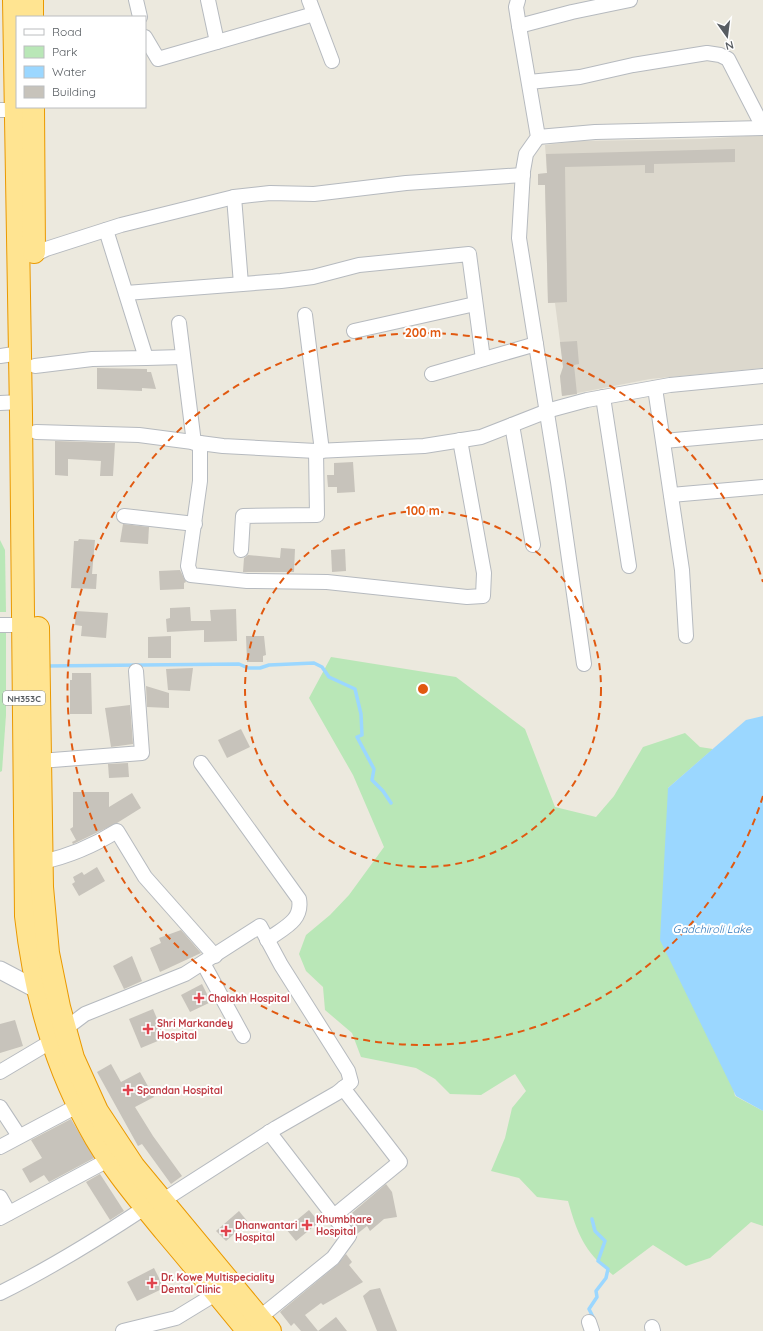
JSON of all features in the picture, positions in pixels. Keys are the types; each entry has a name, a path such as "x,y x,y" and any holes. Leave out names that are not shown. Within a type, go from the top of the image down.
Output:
{"highway":[{"name":"NH353C","path":"14,0 19,358 36,432 42,862 48,953 67,1081 89,1126 110,1160 154,1204 259,1326"},
{"path":"32,0 32,16"},
{"name":"NH353C","path":"16,109 34,255 11,403 23,625 26,916 30,949 38,990 59,1035 74,1058 97,1111 134,1167 154,1204 217,1293 259,1326"}],"street":[{"path":"136,0 140,16"},
{"path":"208,0 217,42"},
{"path":"309,0 332,60"},
{"path":"518,0 516,8 518,26 538,137 526,154 523,175 519,238 584,664"},
{"path":"518,26 578,10 630,0"},
{"path":"146,39 158,60 314,14"},
{"path":"529,82 580,77 633,65 701,54 720,55 728,59 763,127 595,132 538,137"},
{"path":"34,255 46,249 106,230 234,197 270,193 314,194 406,183 523,175"},
{"path":"234,197 241,284"},
{"path":"106,230 146,358"},
{"path":"126,293 313,277 358,265 469,254 483,359"},
{"path":"354,331 475,304"},
{"path":"241,550 243,516 317,515 319,451 305,315"},
{"path":"179,323 197,443 200,481 188,566 191,575 247,581 327,582 467,597 483,596 484,574 460,440"},
{"path":"432,374 536,344"},
{"path":"19,358 92,359 183,357"},
{"path":"36,432 139,435 223,446 319,451 424,446 481,437 546,411 603,397 655,388 763,376"},
{"path":"655,388 682,570 686,636"},
{"path":"603,397 629,566"},
{"path":"512,425 533,545"},
{"path":"664,441 763,432"},
{"path":"671,495 763,487"},
{"path":"124,516 195,524"},
{"path":"0,625 23,625"},
{"path":"40,761 142,753 136,671"},
{"path":"201,763 299,899 301,908 298,917 268,940"},
{"path":"42,862 64,858 88,848 118,831 145,876 209,960 243,1036"},
{"path":"0,1072 59,1035 85,1014 185,974 260,926 348,1072 350,1082 99,1238 0,1293"},
{"path":"0,970 38,990"},
{"path":"334,1216 400,1162 342,1088"},
{"path":"0,1147 79,1105"},
{"path":"0,1107 19,1136"},
{"path":"259,1326 333,1258 349,1236 269,1132"},
{"path":"0,1197 4,1215 110,1160"},
{"path":"123,1331 176,1318 217,1293"}],"shaded area":[{"path":"763,135 763,368 650,379 562,396 560,376 564,372 555,303 548,303 545,185 538,185 538,174 547,173 545,145 579,141 702,139"}],"green space":[{"path":"0,540 5,550 6,612 0,612"},
{"path":"0,628 6,628 6,715 2,771 0,772"},
{"path":"331,657 456,677 525,729 555,807 596,817 614,796 643,747 685,733 700,747 713,749 668,788 735,1096 763,1111 763,1226 751,1222 710,1258 686,1266 653,1245 613,1275 603,1267 589,1251 579,1234 568,1201 537,1197 519,1178 491,1171 505,1138 512,1108 526,1091 515,1074 481,1095 450,1094 435,1079 416,1068 361,1057 352,1033 325,1010 323,987 306,971 299,954 306,935 330,915 349,895 384,847 353,775 309,698"}],"water":[{"name":"Gadchiroli Lake","path":"763,716 763,1111 736,1096 660,940 668,788 746,720"}],"building":[{"path":"735,149 735,162 654,164 654,173 645,173 645,165 565,167 567,302 548,303 545,185 538,185 538,174 547,173 546,154"},
{"path":"577,341 579,364 574,365 577,394 562,396 560,376 563,367 560,342"},
{"path":"97,368 147,369 147,372 151,372 156,389 142,388 142,391 97,389"},
{"path":"55,441 115,443 113,476 100,476 101,461 68,459 68,476 55,475"},
{"path":"353,462 355,492 337,493 337,487 328,487 327,475 334,475 334,463"},
{"path":"123,524 149,527 148,544 120,542"},
{"path":"79,539 95,540 92,574 97,574 96,589 71,588 74,541 78,541"},
{"path":"281,548 295,549 294,572 243,572 244,558 248,555 280,558"},
{"path":"345,549 346,571 332,572 331,550"},
{"path":"180,570 186,582 184,583 184,589 160,590 159,571"},
{"path":"190,607 191,621 211,621 210,610 236,609 237,641 204,642 204,630 167,632 166,619 170,618 170,608"},
{"path":"76,611 108,613 106,638 81,636 82,626 75,625"},
{"path":"171,636 171,658 148,658 148,637"},
{"path":"246,636 264,636 266,655 263,656 263,662 247,662"},
{"path":"193,668 190,691 168,690 166,669"},
{"path":"72,673 91,673 92,714 70,714 70,680 72,680"},
{"path":"146,686 169,693 169,708 147,707"},
{"path":"130,705 133,744 111,747 105,708"},
{"path":"241,729 250,747 227,758 218,740"},
{"path":"128,763 129,777 109,778 108,764"},
{"path":"73,792 109,792 109,807 132,793 141,808 117,823 73,844 72,842 76,840 70,829 73,827"},
{"path":"97,867 105,881 79,896 72,884 75,882 73,877 82,872 84,875"},
{"path":"181,930 201,953 160,972 150,948 161,943 159,938"},
{"path":"132,956 142,981 124,989 113,966"},
{"path":"202,984 211,1002 190,1012 181,995"},
{"path":"153,1009 165,1038 141,1048 129,1019"},
{"path":"15,1020 23,1046 0,1053 0,1024"},
{"path":"111,1064 121,1082 140,1072 154,1097 135,1107 153,1136 182,1176 171,1184 142,1144 138,1146 97,1072"},
{"path":"71,1119 94,1158 49,1182 44,1175 30,1183 22,1169 42,1158 31,1140"},
{"path":"100,1174 124,1211 110,1220 86,1182"},
{"path":"386,1184 392,1192 397,1217 384,1219 370,1231 367,1226 357,1234 346,1218"},
{"path":"309,1210 319,1222 296,1241 286,1229"},
{"path":"239,1211 248,1222 226,1241 216,1231"},
{"path":"346,1254 352,1262 349,1265 363,1282 323,1305 321,1303 305,1315 318,1331 301,1331 294,1323 291,1326 280,1312 338,1264"},
{"path":"154,1268 164,1288 137,1301 127,1282"},
{"path":"380,1288 397,1331 377,1331 363,1296 370,1290"},
{"path":"336,1317 347,1331 318,1331"}],"waterway":[{"path":"46,666 239,664 248,668 260,668 269,665 314,663 322,667 329,677 355,689 361,714 362,735 357,737 374,769 372,780 383,791 391,803"},
{"path":"592,1219 595,1231 605,1241 598,1261 608,1269 606,1278 596,1291 597,1297 589,1309 594,1319"}],"place":[{"name":"Chalakh Hospital","path":"199,998"},
{"name":"Shri Markandey Hospital","path":"148,1029"},
{"name":"Spandan Hospital","path":"128,1090"},
{"name":"Khumbhare Hospital","path":"307,1225"},
{"name":"Dhanwantari Hospital","path":"226,1231"},
{"name":"Dr. Kowe Multispeciality Dental Clinic","path":"152,1283"}]}
